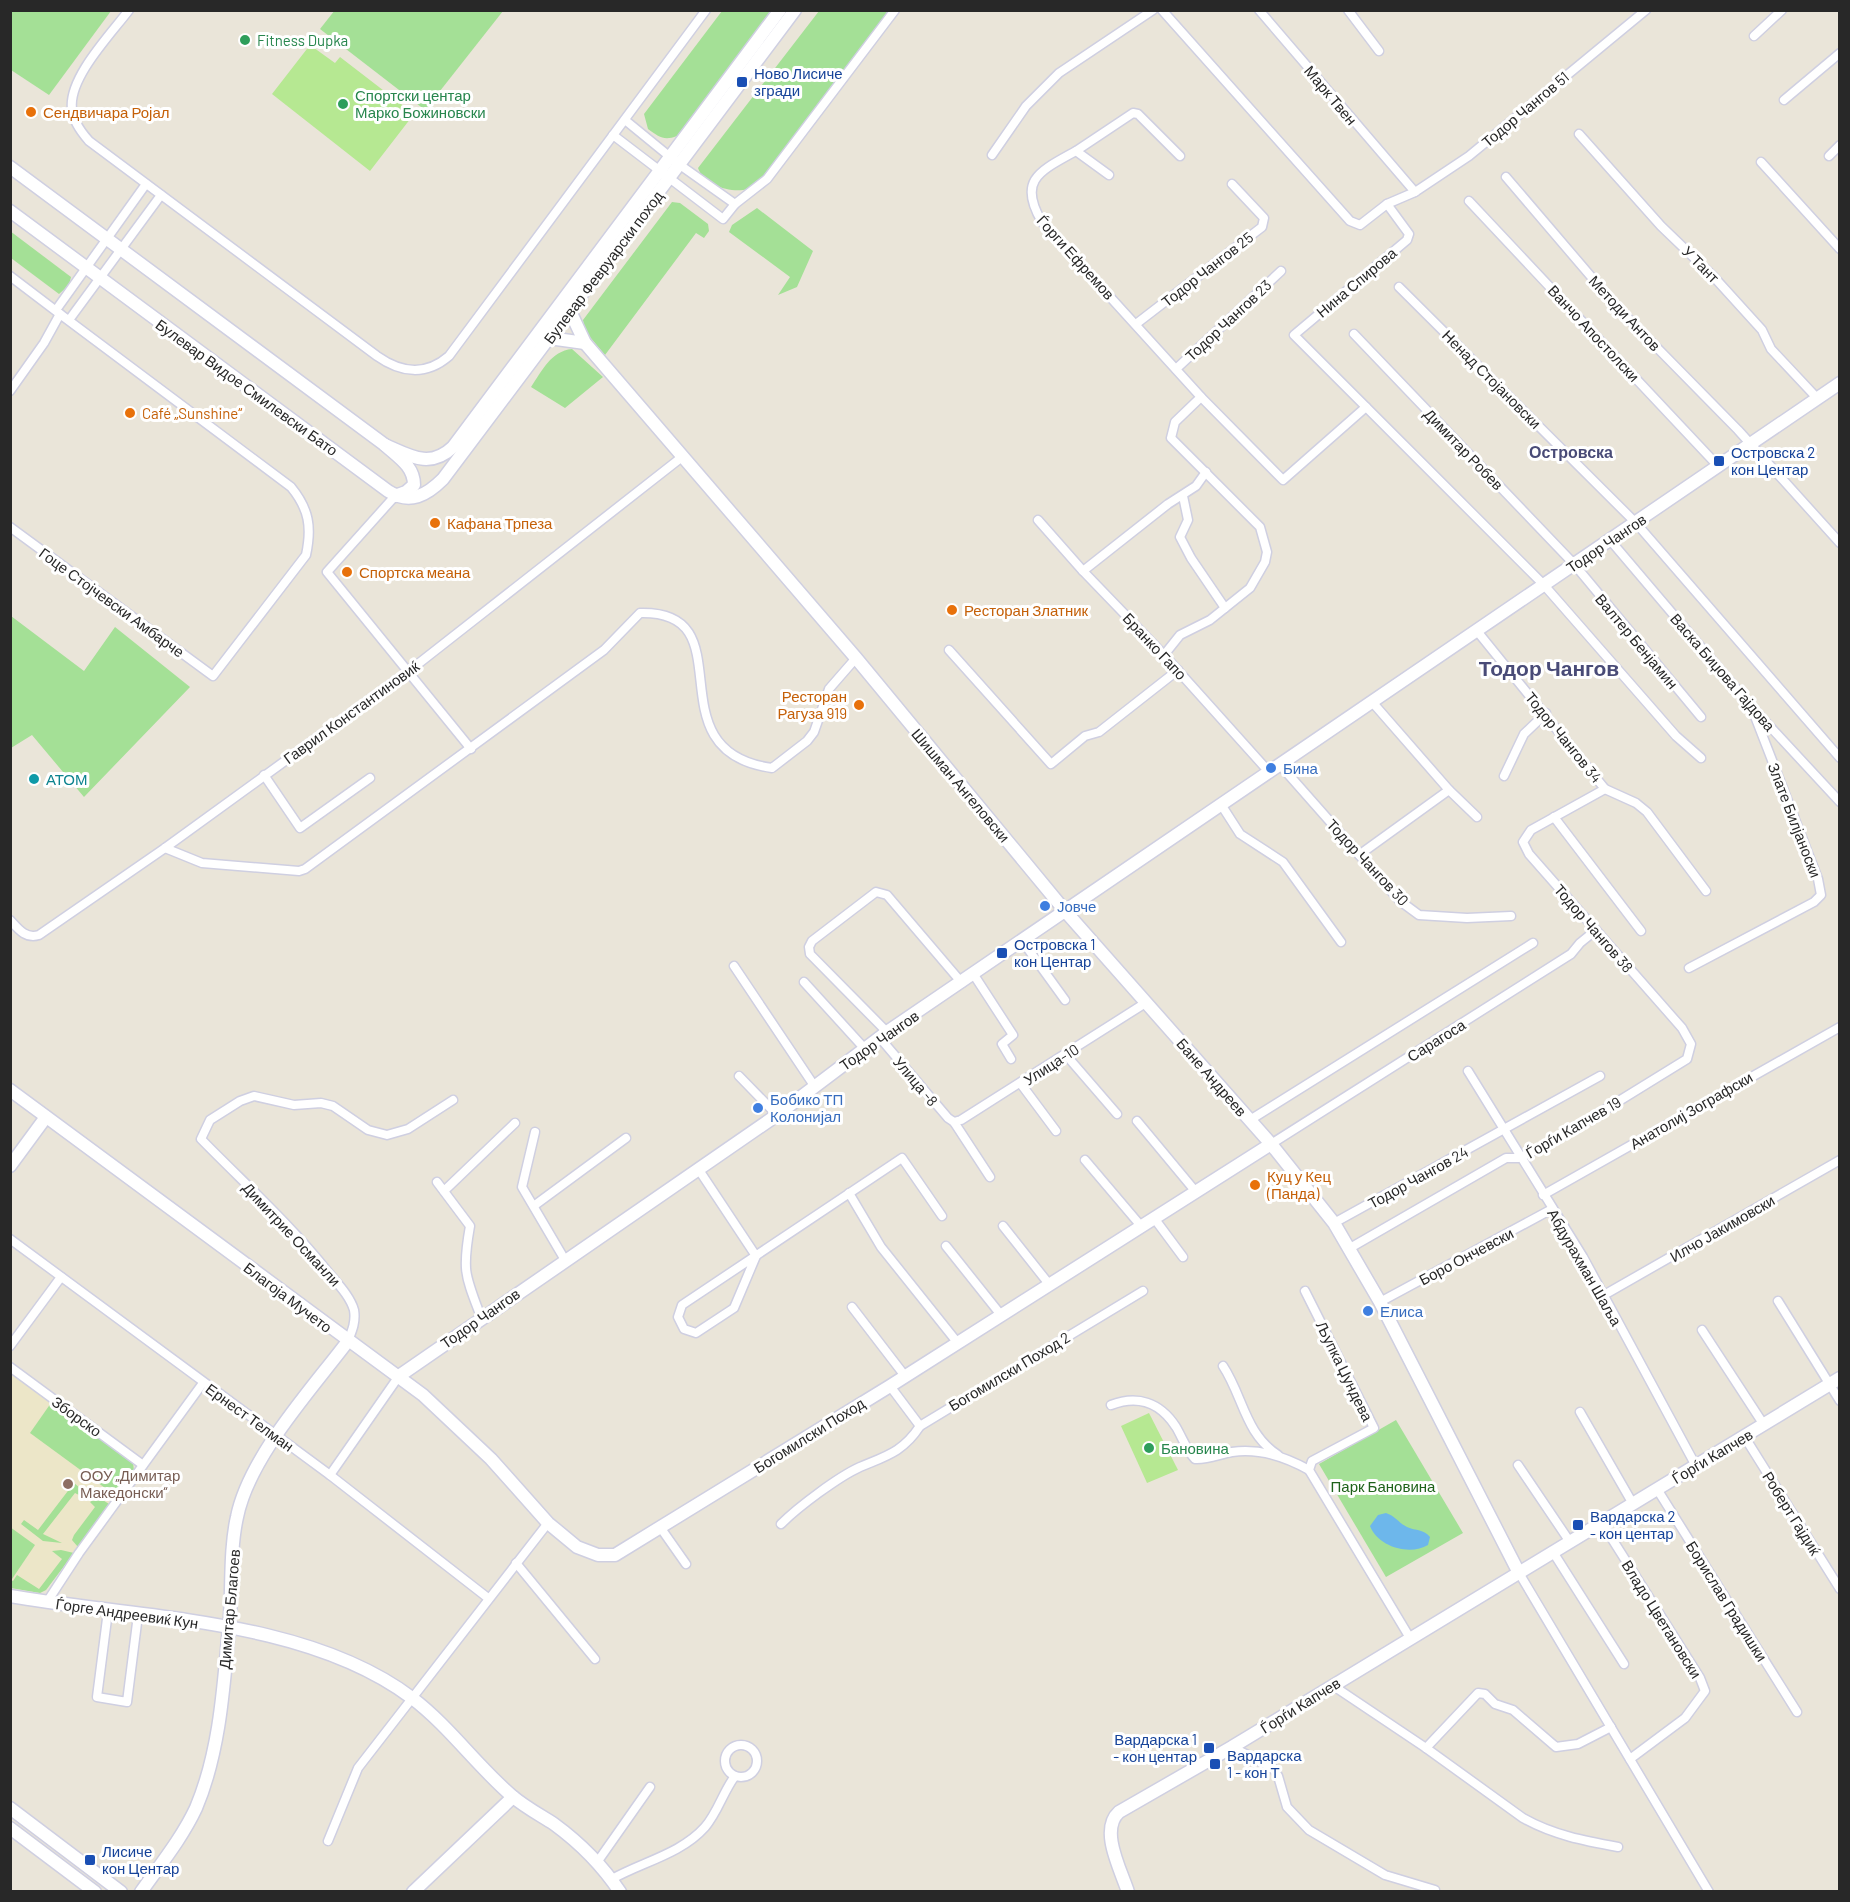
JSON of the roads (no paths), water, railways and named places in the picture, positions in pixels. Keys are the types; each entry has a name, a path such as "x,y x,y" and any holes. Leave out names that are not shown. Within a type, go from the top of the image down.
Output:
{"street":[{"path":"129,10 81,75 72,97 71,108 79,129 89,141 392,367 418,370 434,366 449,356 706,10"},
{"name":"Булевар Февруарски поход","path":"676,161 780,10"},
{"name":"Булевар Февруарски поход","path":"385,445 424,461 445,454 453,447 795,10"},
{"path":"613,135 723,219 735,204 767,179 895,10"},
{"path":"992,155 1026,106 1059,73 1153,10"},
{"path":"1162,10 1350,221 1360,225 1387,204"},
{"name":"Марк Твен","path":"1260,10 1415,192"},
{"path":"1348,10 1379,51"},
{"name":"Тодор Чангов 51","path":"1387,204 1415,192 1468,156 1646,10"},
{"path":"1754,36 1782,10"},
{"path":"1784,100 1839,53"},
{"path":"1109,175 1076,151 1133,113 1138,114 1180,156"},
{"path":"625,120 735,204"},
{"name":"У Тант","path":"1579,134 1661,226 1727,291 1762,330 1771,349 1817,398"},
{"path":"1829,156 1839,145"},
{"name":"Ѓорги Ефремов","path":"1076,151 1047,168 1037,178 1030,193 1032,204 1042,222 1201,397 1283,480 1366,407"},
{"path":"1761,162 1839,249"},
{"path":"10,167 385,445 410,468 414,476 414,485 406,492 396,496 327,572 471,749"},
{"name":"Булевар Февруарски поход","path":"396,496 409,499 420,496 443,479 570,311 665,175"},
{"name":"Методи Антов","path":"1506,177 1617,307 1750,444 1839,543"},
{"path":"10,391 45,343 58,312 84,267 146,184"},
{"name":"Тодор Чангов 25","path":"1137,324 1262,227 1264,218 1232,184"},
{"path":"10,276 69,320 161,195"},
{"name":"Ванчо Апостолски","path":"1469,201 1718,466"},
{"name":"Нина Спирова","path":"1387,204 1409,234 1407,240 1294,335 1544,585 1676,736 1701,758"},
{"name":"Булевар Видое Смилевски Бато","path":"10,212 396,496"},
{"name":"Тодор Чангов 23","path":"1176,369 1281,271"},
{"name":"Ненад Стојановски","path":"1399,287 1636,523"},
{"path":"165,848 202,864 300,871 471,749 604,650 640,613 661,613 671,616 687,627 697,646 700,691 711,730 738,760 772,768 807,741 820,719 829,689 856,658 585,343 570,311"},
{"name":"Гоце Стојчевски Амбарче","path":"10,527 213,676 306,555 310,533 308,518 301,500 291,487 69,320"},
{"name":"Димитар Робев","path":"1354,334 1574,564"},
{"path":"549,338 585,343"},
{"name":"Тодор Чангов","path":"330,1475 399,1376 481,1317 699,1170 884,1035 1839,383"},
{"path":"1164,655 1180,635 1210,620 1255,580 1265,562 1267,552 1260,527 1173,441 1171,434 1175,422 1201,397"},
{"name":"Гаврил Константиновиќ","path":"10,920 22,933 32,937 39,935 165,848 409,671 682,457"},
{"path":"1083,571 1168,504 1196,486 1206,472"},
{"path":"1183,496 1188,520 1180,537 1191,558 1226,608"},
{"name":"Бранко Гапо","path":"1038,520 1083,571 1178,670 1270,773"},
{"path":"1636,523 1839,758"},
{"name":"Васка Биџова Гајдова","path":"1610,540 1751,706 1839,802"},
{"name":"Валтер Бенјамин","path":"1574,564 1701,717"},
{"name":"Тодор Чангов 34","path":"1477,631 1546,713 1605,789"},
{"path":"949,650 1051,764 1085,736 1099,732 1178,670"},
{"name":"Шишман Ангеловски","path":"856,658 1066,912"},
{"path":"1373,703 1449,790 1477,817"},
{"name":"Злате Билјаноски","path":"1689,968 1814,902 1821,895 1818,879 1751,706"},
{"path":"1504,776 1524,734 1546,713"},
{"name":"Тодор Чангов 30","path":"1281,766 1400,901 1419,915 1467,918 1511,916"},
{"path":"264,775 300,828 370,778"},
{"path":"1605,789 1636,803 1647,812 1706,891"},
{"name":"Тодор Чангов 38","path":"1605,789 1531,830 1524,842 1529,854 1682,1028 1691,1044"},
{"path":"1359,855 1449,790"},
{"path":"1222,806 1240,834 1283,862 1341,942"},
{"path":"1554,817 1641,932"},
{"name":"Улица -8","path":"962,983 882,892 876,892 812,942 809,947 810,954 884,1035 948,1118 954,1122 990,1177"},
{"name":"Бане Андреев","path":"1066,912 1271,1144 1334,1223 1350,1248"},
{"name":"Сарагоса","path":"1271,1144 1572,954 1580,943 1596,930"},
{"path":"1023,942 1065,1000"},
{"path":"1250,1120 1533,943"},
{"path":"734,966 815,1087"},
{"path":"974,975 1013,1035 1002,1044 1011,1059"},
{"path":"804,982 865,1049"},
{"name":"Улица-10","path":"954,1122 1021,1084 1147,1002"},
{"name":"Анатолиј Зографски","path":"1543,1195 1839,1027"},
{"name":"Ѓорѓи Капчев 19","path":"1350,1248 1506,1158 1519,1158 1559,1137 1687,1059 1691,1044"},
{"path":"1066,1054 1117,1114"},
{"name":"Абдурахман Шаља","path":"1468,1071 1502,1131 1604,1295 1696,1466"},
{"path":"739,1076 777,1115"},
{"name":"Тодор Чангов 24","path":"1334,1223 1600,1076"},
{"path":"1021,1084 1056,1131"},
{"name":"Благоја Мучето","path":"10,1090 348,1341 399,1376 447,1416 491,1459 548,1522"},
{"name":"Димитрие Османли","path":"348,1341 354,1327 354,1316 343,1290 289,1227 201,1139 210,1120 240,1101 255,1096 294,1105 321,1103 333,1106 368,1130 387,1135 408,1129 453,1100"},
{"path":"10,1166 46,1117"},
{"path":"1137,1120 1196,1192"},
{"path":"444,1191 515,1123"},
{"path":"535,1132 522,1187 535,1205 565,1260"},
{"path":"535,1205 626,1138"},
{"name":"Богомилски Поход","path":"548,1522 577,1547 598,1555 615,1555 890,1386 1271,1144"},
{"path":"756,1256 734,1308 696,1333 684,1329 678,1317 682,1305 902,1158 942,1216"},
{"path":"1085,1160 1141,1226"},
{"name":"Илчо Јакимовски","path":"1604,1295 1839,1160"},
{"path":"699,1170 756,1256"},
{"path":"437,1182 472,1222 464,1268 481,1317"},
{"path":"849,1192 880,1247 957,1342"},
{"name":"Боро Ончевски","path":"1380,1302 1552,1209"},
{"path":"1154,1218 1183,1257"},
{"path":"1003,1226 1049,1284"},
{"name":"Ернест Телман","path":"10,1239 330,1475 488,1598"},
{"path":"946,1246 1001,1315"},
{"path":"1350,1248 1520,1573 1709,1892"},
{"path":"10,1346 61,1277"},
{"name":"Богомилски Поход 2","path":"781,1524 792,1512 859,1467 878,1461 910,1441 920,1426 1143,1291"},
{"name":"Љупка Џундева","path":"1305,1292 1374,1428 1312,1461 1309,1470"},
{"path":"1778,1302 1834,1381 1839,1401"},
{"path":"852,1307 905,1376"},
{"path":"1702,1330 1764,1425"},
{"name":"Димитар Благоев","path":"141,1892 185,1829 204,1785 217,1733 237,1517 251,1475 277,1436 348,1341"},
{"path":"1223,1366 1256,1434 1269,1448 1283,1458 1309,1470 1410,1638"},
{"name":"Зборско","path":"10,1367 143,1465"},
{"name":"Ѓорѓи Капчев","path":"1128,1892 1110,1833 1114,1816 1520,1573 1834,1381"},
{"path":"47,1602 203,1383"},
{"path":"890,1386 920,1426"},
{"path":"1111,1405 1127,1399 1154,1406 1174,1424 1194,1459 1235,1452 1258,1452 1283,1458"},
{"path":"1580,1412 1633,1504"},
{"name":"Роберт Гајдиќ","path":"1744,1436 1839,1589"},
{"path":"1518,1465 1570,1542"},
{"name":"Борислав Градишки","path":"1657,1489 1797,1712"},
{"path":"328,1841 358,1768 548,1522"},
{"name":"Владо Цветановски","path":"1602,1523 1700,1678 1705,1691 1685,1718 1630,1759"},
{"path":"660,1527 686,1564"},
{"path":"1553,1552 1624,1664"},
{"path":"516,1563 595,1659"},
{"name":"Ѓорге Андреевиќ Кун","path":"10,1596 275,1637 359,1667 412,1698 513,1797 556,1826 598,1861 621,1892"},
{"path":"108,1611 97,1696 128,1702 138,1615"},
{"path":"1332,1685 1540,1828 1577,1840 1618,1847"},
{"path":"1426,1748 1478,1693 1485,1694 1495,1704 1514,1710 1556,1747 1578,1744 1611,1727"},
{"path":"1232,1747 1273,1768 1278,1776 1287,1807 1309,1830 1385,1875 1435,1890"},
{"path":"612,1880 687,1844 712,1818 726,1788 735,1776"},
{"path":"598,1861 650,1787"},
{"path":"413,1892 513,1797"},
{"path":"10,1808 121,1892"},
{"path":"10,1828 95,1892"}],"water":[{"path":"1386,1513 1407,1527 1428,1534 1430,1537 1428,1545 1412,1550 1395,1548 1380,1539 1370,1526 1378,1515"}],"place":[{"name":"Fitness Dupka","path":"245,40"},
{"name":"Ново Лисиче згради","path":"742,82"},
{"name":"Спортски центар Марко Божиновски","path":"343,104"},
{"name":"Сендвичара Ројал","path":"31,112"},
{"name":"Café „Sunshine“","path":"130,413"},
{"name":"Островска 2 кон Центар","path":"1719,461"},
{"name":"Кафана Трпеза","path":"435,523"},
{"name":"Спортска меана","path":"347,572"},
{"name":"Ресторан Златник","path":"952,610"},
{"name":"Ресторан Рагуза 919","path":"859,705"},
{"name":"Бина","path":"1271,768"},
{"name":"АТОМ","path":"34,779"},
{"name":"Јовче","path":"1045,906"},
{"name":"Островска 1 кон Центар","path":"1002,953"},
{"name":"Бобико ТП Колонијал","path":"758,1108"},
{"name":"Куц у Кец (Панда)","path":"1255,1185"},
{"name":"Елиса","path":"1368,1311"},
{"name":"Бановина","path":"1149,1448"},
{"name":"ООУ „Димитар Македонски“","path":"68,1484"},
{"name":"Вардарска 2 - кон центар","path":"1578,1525"},
{"name":"Вардарска 1 - кон центар","path":"1209,1748"},
{"name":"Вардарска 1 - кон Т","path":"1215,1764"},
{"name":"Лисиче кон Центар","path":"90,1860"}],"district":[{"name":"Островска","path":"1571,451"},
{"name":"Тодор Чангов","path":"1549,667"}],"park label":[{"name":"Парк Бановина","path":"1383,1486"}]}
